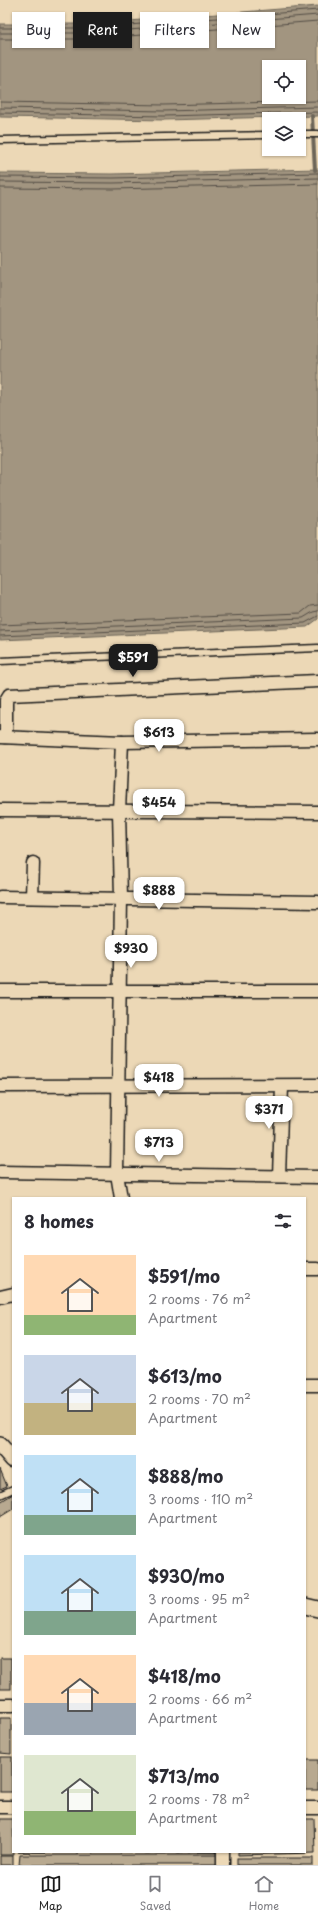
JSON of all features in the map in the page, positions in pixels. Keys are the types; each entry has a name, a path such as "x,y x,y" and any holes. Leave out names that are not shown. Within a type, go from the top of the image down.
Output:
{"street":[{"path":"318,681 9,695 6,700 3,737 122,742 318,739"},
{"path":"121,1197 117,1174 121,898 119,811 122,742"},
{"path":"0,810 318,812"},
{"path":"32,897 33,863"},
{"path":"0,897 318,902"},
{"path":"0,991 318,991"},
{"path":"0,1086 119,1087 318,1085"},
{"path":"279,1176 282,1086"},
{"path":"0,1172 318,1177"},
{"path":"306,1269 318,1269"},
{"path":"0,1297 12,1294"},
{"path":"306,1385 318,1385"},
{"path":"0,1445 12,1459"},
{"path":"306,1606 318,1609"},
{"path":"0,1705 12,1705"},
{"path":"0,1807 12,1807"},
{"path":"306,1808 318,1808"},
{"path":"223,1853 223,1865"}],"lane":[{"path":"306,134 318,134"},
{"path":"0,140 262,135"},
{"path":"0,661 318,648"},
{"path":"0,1495 12,1489"}],"water":[{"path":"318,6 318,116 306,116 306,112 262,112 262,117 164,120 0,117 0,24 12,24 12,48 65,48 65,24 73,24 73,48 132,48 132,21 140,20 140,48 209,48 209,15 217,14 217,48 275,48 275,12 242,12"},
{"path":"318,169 318,619 307,627 0,640 0,173 112,174"}],"building":[{"path":"0,1469 7,1486 0,1489"},
{"path":"12,1495 12,1510 0,1517 0,1502"},
{"path":"0,1658 11,1658 11,1689 0,1689"},
{"path":"0,1718 11,1718 11,1754 0,1753"},
{"path":"0,1757 12,1757 12,1792 0,1792"},
{"path":"306,1760 318,1760 318,1790 306,1790"},
{"path":"0,1819 12,1819 12,1853 14,1853 14,1855 0,1855"},
{"path":"306,1819 314,1819 315,1853 238,1855 238,1853 306,1853"},
{"path":"20,1855 219,1855 219,1865 19,1865"},
{"path":"0,1856 13,1856 13,1865 0,1865"},
{"path":"237,1858 313,1858 313,1865 237,1865"}],"waterway":[{"path":"312,116 315,170"}]}
